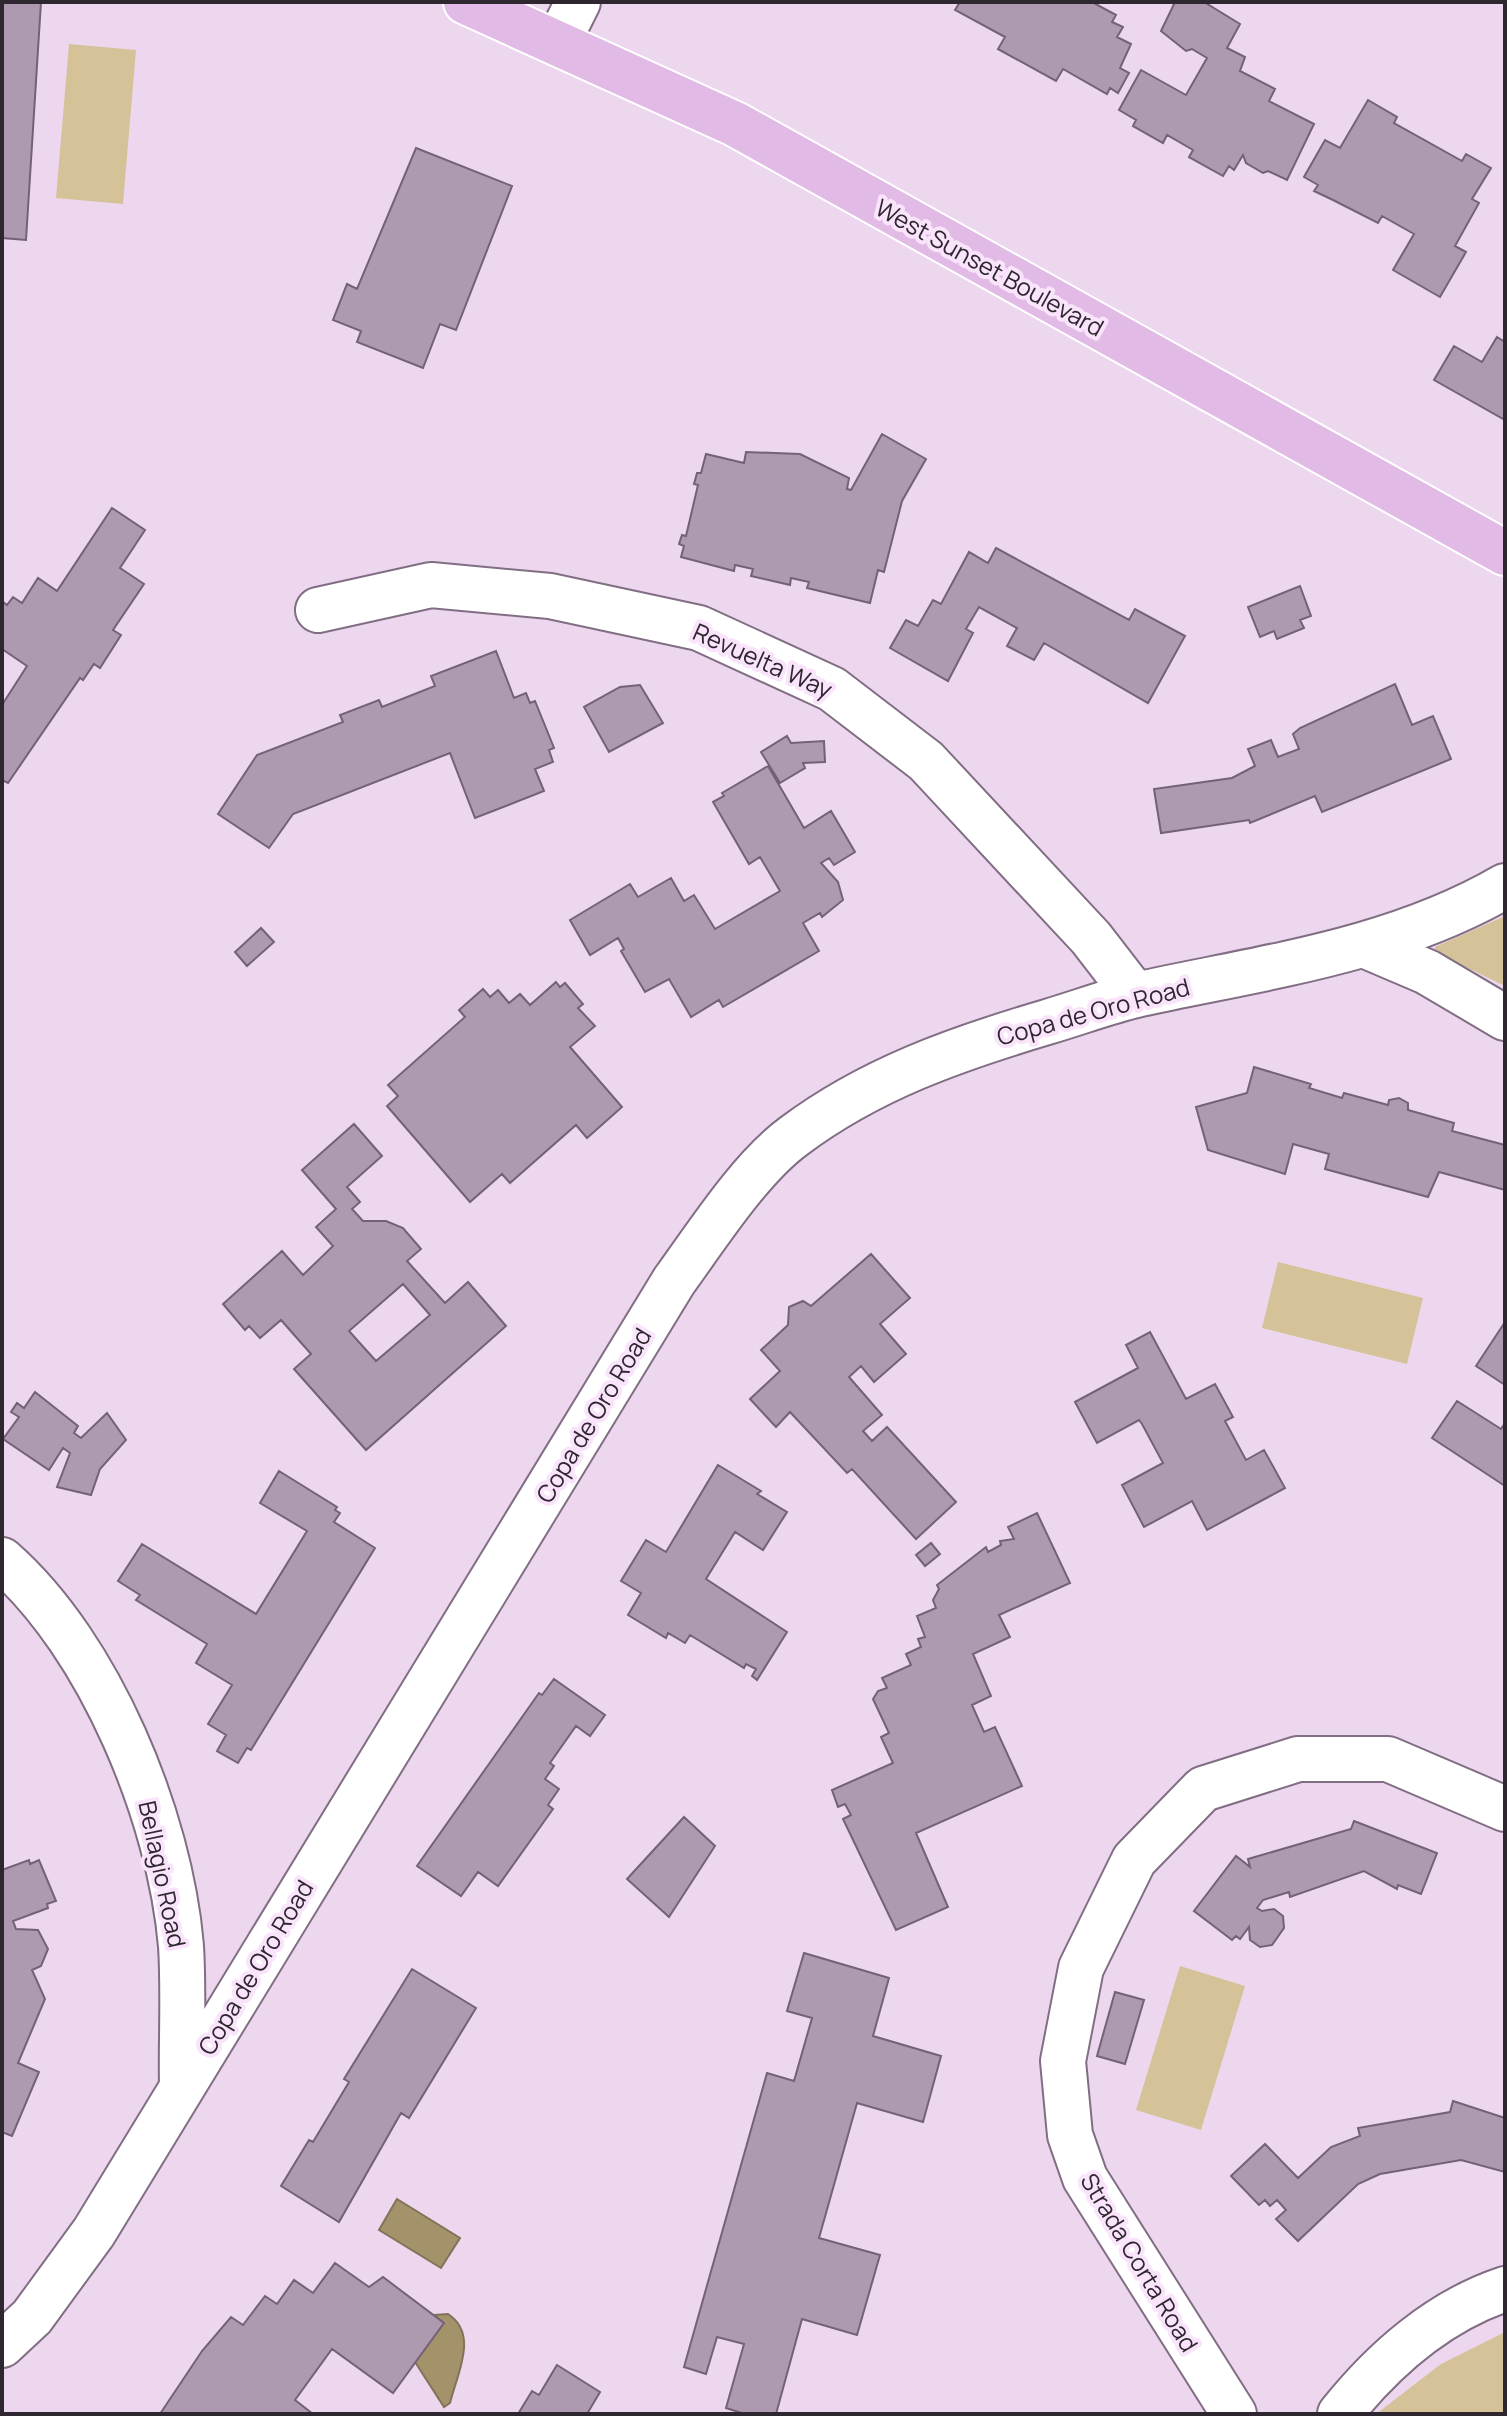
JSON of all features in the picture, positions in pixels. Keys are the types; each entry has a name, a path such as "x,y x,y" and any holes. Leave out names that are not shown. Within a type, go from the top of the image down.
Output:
{"main road":[{"name":"West Sunset Boulevard","path":"466,2 735,124 1505,553"}],"street":[{"path":"558,42 578,2"},
{"name":"Revuelta Way","path":"318,610 431,585 550,596 699,628 832,689 926,761 1091,938 1135,995"},
{"name":"Copa de Oro Road","path":"2,2345 32,2317 94,2232 674,1281 726,1208 791,1138 870,1087 954,1050 1135,995 1366,946 1466,909 1505,886"},
{"path":"1366,946 1427,972 1505,1018"},
{"name":"Bellagio Road","path":"2,1560 26,1581 103,1691 154,1809 181,1945 182,2087"},
{"name":"Strada Corta Road","path":"1234,2414 1085,2178 1070,2135 1063,2061 1081,1968 1134,1860 1203,1789 1298,1759 1388,1759 1505,1809"},
{"path":"1340,2414 1366,2382 1425,2331 1473,2300 1505,2289"}],"shaded area":[{"path":"69,44 136,50 123,204 56,198"},
{"path":"1505,916 1505,986 1435,952 1435,947"},
{"path":"1278,1262 1423,1298 1407,1364 1262,1328"},
{"path":"1180,1966 1245,1986 1201,2130 1136,2110"},
{"path":"397,2199 460,2238 441,2268 379,2230"},
{"path":"448,2314 457,2322 464,2343 461,2367 450,2403 444,2407 415,2362 434,2315"},
{"path":"1505,2332 1505,2414 1376,2414 1441,2364"}],"building":[{"path":"2,2 41,2 26,240 2,238"},
{"path":"960,2 1092,2 1116,15 1112,22 1123,27 1117,37 1131,44 1120,68 1129,73 1118,93 1110,88 1107,94 1063,69 1056,81 998,49 1005,37 955,10"},
{"path":"1175,2 1204,2 1240,24 1227,48 1245,57 1240,71 1275,89 1269,101 1314,124 1287,180 1268,171 1263,173 1246,163 1243,155 1234,170 1229,166 1223,176 1189,157 1193,150 1167,135 1163,143 1133,126 1136,120 1119,110 1141,70 1186,95 1207,58 1192,49 1186,51 1161,31"},
{"path":"1368,100 1397,117 1394,123 1462,161 1466,154 1491,168 1472,199 1479,203 1455,246 1466,252 1440,297 1393,270 1414,234 1382,216 1378,223 1314,191 1318,185 1304,177 1325,140 1340,148"},
{"path":"416,148 512,186 456,330 440,324 423,368 357,342 361,331 333,320 347,284 357,289"},
{"path":"1497,337 1505,342 1505,420 1434,380 1454,346 1482,362"},
{"path":"882,434 926,459 902,501 884,572 878,570 870,603 807,588 809,582 791,578 790,585 751,576 753,569 735,565 734,571 681,557 684,546 679,544 682,535 686,536 698,485 694,484 697,473 701,473 706,454 744,463 746,452 800,454 849,478 847,489 851,490"},
{"path":"112,508 145,530 120,568 144,584 113,630 121,635 100,668 94,664 83,680 80,678 8,783 2,780 2,705 27,666 2,649 2,601 7,605 13,597 22,603 38,578 57,591"},
{"path":"996,548 1129,620 1135,609 1185,636 1148,703 1044,643 1034,660 1007,646 1017,628 979,607 966,629 973,633 948,681 890,648 906,620 918,626 933,600 941,604 969,552 988,563"},
{"path":"1300,586 1311,616 1300,620 1304,628 1277,639 1274,631 1260,637 1248,607"},
{"path":"496,651 514,698 526,693 530,703 535,701 554,748 549,750 553,762 535,769 544,791 475,818 450,753 293,814 269,848 218,814 257,755 343,722 340,715 379,700 382,707 435,686 431,676"},
{"path":"1395,684 1412,725 1433,716 1451,759 1322,812 1315,796 1250,823 1249,820 1161,833 1154,789 1232,778 1255,766 1248,749 1271,740 1278,757 1299,749 1293,734 1300,728"},
{"path":"640,685 663,723 609,752 584,707 620,687"},
{"path":"787,736 791,743 824,741 825,762 803,763 805,768 780,783 761,752"},
{"path":"768,766 804,828 831,811 855,852 834,865 829,858 821,863 838,882 843,900 822,917 820,913 803,923 819,951 723,1007 719,1000 691,1017 669,979 645,992 621,951 624,949 618,938 590,955 570,920 630,884 638,897 671,878 684,901 694,895 715,929 780,891 760,857 749,864 713,802 724,796 722,793"},
{"path":"261,928 274,942 247,966 235,952"},
{"path":"556,982 560,987 565,983 583,1004 578,1008 595,1026 570,1047 622,1107 587,1138 576,1125 510,1183 502,1174 470,1202 387,1106 398,1096 388,1085 465,1017 459,1010 483,989 490,997 498,990 509,1003 520,994 530,1005"},
{"path":"1254,1067 1311,1084 1309,1088 1342,1098 1344,1093 1388,1105 1389,1100 1399,1098 1408,1103 1408,1110 1454,1123 1452,1131 1505,1145 1505,1190 1439,1172 1428,1197 1325,1169 1329,1154 1293,1144 1285,1174 1208,1150 1196,1107 1247,1093"},
{"path":"354,1124 382,1156 347,1187 360,1202 352,1209 363,1221 386,1221 403,1228 421,1249 407,1261 445,1303 468,1282 506,1326 366,1450 294,1369 311,1354 281,1320 260,1338 249,1326 245,1330 223,1304 282,1251 303,1275 333,1246 316,1227 336,1209 302,1170","holes":["403,1284 430,1315 376,1361 349,1331"]},
{"path":"871,1254 910,1298 880,1324 906,1354 874,1382 861,1366 849,1377 882,1415 863,1431 872,1441 887,1427 956,1502 916,1539 852,1469 847,1473 790,1412 776,1427 750,1399 780,1371 761,1350 788,1325 789,1307 803,1301 811,1306"},
{"path":"1505,1322 1505,1385 1476,1366"},
{"path":"1150,1332 1186,1399 1215,1384 1233,1417 1225,1421 1246,1460 1264,1450 1285,1488 1207,1530 1192,1501 1144,1527 1122,1485 1163,1463 1142,1424 1139,1420 1097,1443 1075,1402 1138,1368 1126,1345"},
{"path":"35,1392 78,1426 74,1433 81,1438 107,1413 126,1440 100,1469 91,1495 57,1487 70,1453 63,1448 49,1470 3,1439 19,1417 11,1412 17,1403 24,1408"},
{"path":"1457,1401 1501,1429 1505,1423 1505,1486 1432,1438"},
{"path":"718,1465 761,1491 757,1494 787,1512 763,1550 735,1532 706,1579 787,1632 757,1680 752,1676 756,1669 746,1664 744,1668 690,1635 685,1643 668,1633 666,1638 628,1615 641,1593 621,1581 646,1540 666,1552"},
{"path":"279,1471 337,1507 335,1510 340,1513 334,1522 375,1548 251,1750 247,1748 238,1763 217,1751 226,1735 208,1724 232,1685 196,1663 207,1644 136,1600 140,1595 118,1581 142,1544 256,1614 307,1531 260,1503"},
{"path":"1037,1513 1070,1583 999,1615 1010,1637 973,1654 991,1696 972,1705 984,1732 995,1727 1022,1786 916,1833 948,1907 896,1930 843,1819 851,1815 845,1804 838,1807 832,1790 893,1763 881,1737 889,1733 873,1699 878,1691 887,1688 882,1678 911,1665 906,1654 921,1647 918,1639 925,1637 917,1616 936,1608 933,1600 939,1589 937,1585 986,1547 988,1552 1001,1545 1000,1541 1014,1539 1008,1527"},
{"path":"931,1543 940,1554 925,1566 916,1555"},
{"path":"554,1679 605,1715 590,1736 576,1726 550,1763 554,1766 545,1779 559,1789 548,1805 553,1809 498,1886 478,1872 461,1896 417,1866 539,1693 542,1695"},
{"path":"684,1817 715,1846 669,1917 627,1879"},
{"path":"1354,1821 1437,1853 1421,1894 1398,1885 1397,1889 1364,1871 1290,1897 1289,1892 1263,1900 1257,1908 1262,1911 1274,1909 1283,1916 1284,1928 1272,1945 1260,1947 1250,1940 1249,1927 1240,1939 1236,1936 1232,1940 1194,1911 1236,1856 1250,1867 1248,1859 1351,1829"},
{"path":"29,1860 30,1864 39,1860 56,1901 47,1904 48,1908 13,1921 16,1929 38,1930 48,1949 41,1966 32,1970 45,1999 18,2063 39,2072 12,2136 2,2132 2,1870"},
{"path":"804,1953 889,1978 873,2036 941,2056 923,2122 857,2103 819,2238 880,2255 857,2335 802,2319 776,2414 745,2414 726,2408 744,2344 717,2337 706,2374 684,2367 767,2073 794,2081 812,2018 787,2011"},
{"path":"412,1969 476,2008 409,2118 401,2113 339,2222 281,2186 309,2140 313,2142 349,2082 344,2079"},
{"path":"1115,1992 1144,2000 1125,2064 1097,2056"},
{"path":"1453,2101 1505,2118 1505,2172 1461,2160 1380,2174 1358,2184 1298,2241 1276,2219 1286,2210 1277,2200 1270,2206 1265,2200 1259,2205 1231,2176 1265,2144 1298,2178 1331,2147 1360,2136 1358,2128 1450,2112"},
{"path":"335,2263 369,2287 383,2277 444,2323 393,2393 332,2349 295,2400 313,2414 160,2414 202,2351 231,2317 243,2325 265,2296 277,2304 294,2280 313,2293"},
{"path":"557,2365 600,2392 587,2414 518,2414 532,2391 539,2395"}]}
